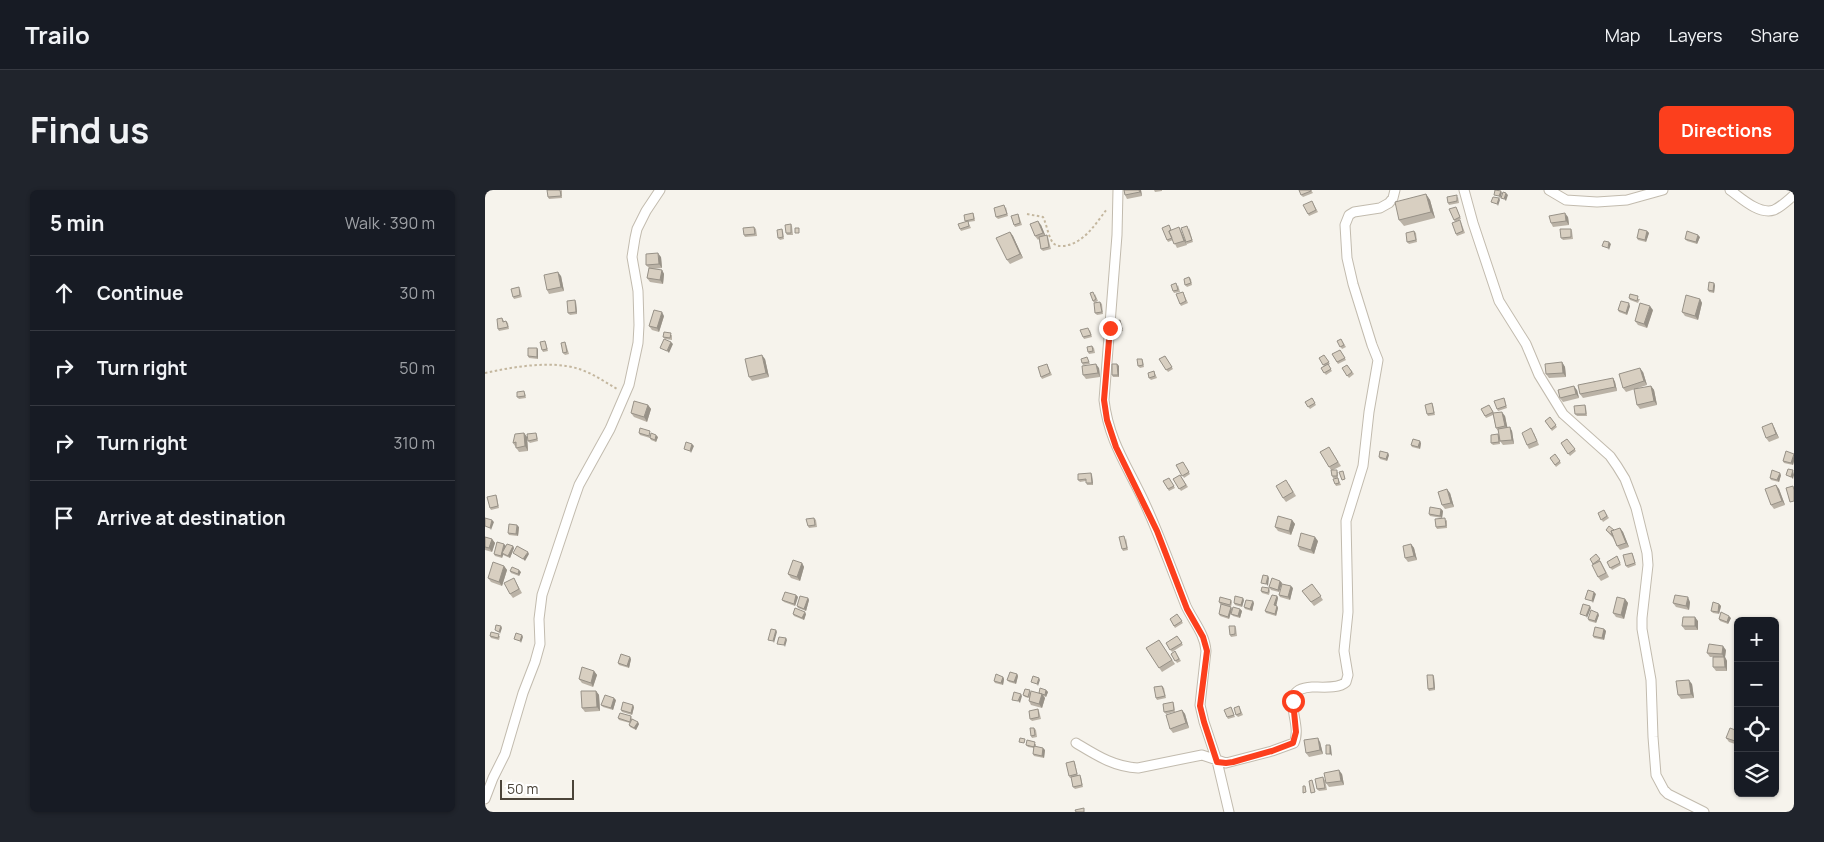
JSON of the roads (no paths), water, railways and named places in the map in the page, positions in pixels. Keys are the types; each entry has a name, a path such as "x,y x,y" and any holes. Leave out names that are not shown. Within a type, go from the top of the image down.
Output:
{"street":[{"path":"485,799 505,754 523,693 535,662 540,644 539,619 542,595 572,505 579,485 610,429 626,394 639,334 639,308 632,257 635,238 646,211 660,190"},
{"path":"1118,190 1117,235 1104,400 1107,420 1116,447 1157,531 1187,609 1206,644 1207,651 1200,706 1217,762 1229,812"},
{"path":"1076,743 1107,761 1129,768 1138,768 1202,755 1208,756 1217,762 1233,762 1291,745 1296,737 1293,701 1295,692 1305,688 1343,685 1347,679 1344,651 1348,612 1346,521 1363,466 1369,412 1379,360 1371,345 1351,275 1346,248 1345,225 1349,215 1354,212 1381,208 1389,203 1393,198 1395,190"},
{"path":"1464,190 1499,301 1526,344 1539,375 1563,414 1610,456 1625,479 1640,524 1648,565 1642,629 1651,680 1656,775 1663,790 1668,794 1704,812"},
{"path":"1549,190 1566,200 1597,202 1627,200 1663,190"},
{"path":"1730,190 1753,206 1769,211 1775,210 1794,195"}]}
